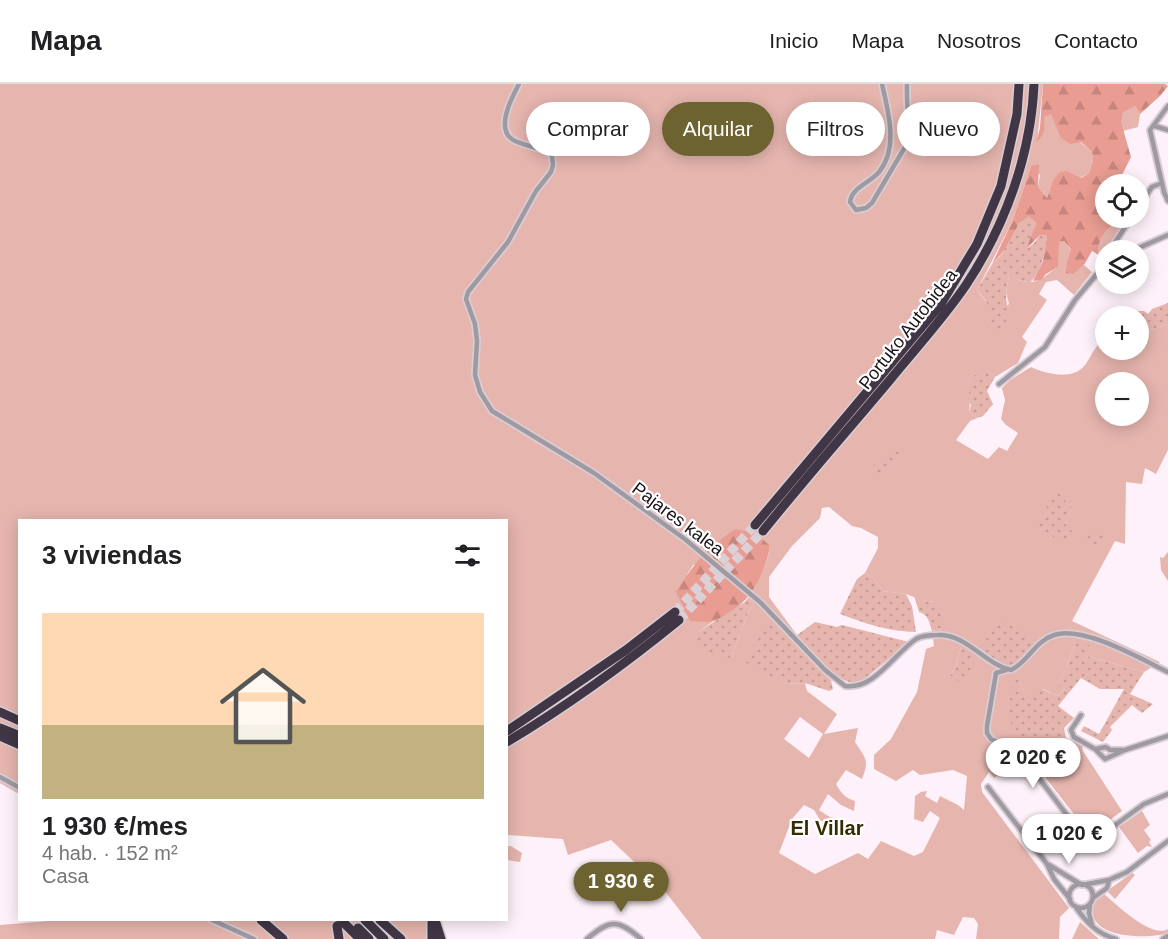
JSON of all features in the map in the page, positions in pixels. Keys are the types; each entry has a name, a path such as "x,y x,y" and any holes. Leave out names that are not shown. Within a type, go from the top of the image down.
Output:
{"highway":[{"name":"Portuko Autobidea","path":"1018,84 1017,114 1001,186 977,244 941,304 759,528 939,321 967,283 992,241 1011,198 1027,141 1034,84"},
{"path":"508,731 677,616 597,682 536,725 508,748"},
{"path":"0,712 18,720"},
{"path":"508,741 536,725"},
{"path":"0,728 18,735"},
{"path":"0,736 18,744"},
{"path":"262,921 283,939"},
{"path":"351,921 369,939"},
{"path":"366,921 384,939"},
{"path":"381,921 400,939"},
{"path":"432,939 434,921"},
{"path":"434,921 441,939"},
{"path":"339,923 339,939"},
{"path":"339,923 360,939"}],"street":[{"name":"Pajares kalea","path":"519,84 505,119 504,128 512,140 548,152 552,156 553,165 551,172 536,191 508,242 468,292 466,299 475,324 476,375 480,392 492,411 594,473 686,540 760,602 825,670 846,686 861,686 918,638 940,635 957,638 995,664 1011,670"},
{"path":"882,84 891,127 888,149 878,174 852,195 850,202 856,210 866,208 872,203 908,138 907,84"},
{"path":"1155,126 1155,120 1168,106"},
{"path":"1155,126 1168,130"},
{"path":"1155,126 1150,130 1150,134 1168,201"},
{"path":"1149,191 1152,187 1165,183"},
{"path":"1149,244 1168,235"},
{"path":"999,384 1045,347 1075,300 1095,276"},
{"path":"996,673 1020,666 1041,642 1054,635 1066,633 1092,638 1168,672"},
{"path":"995,664 996,673 987,733 991,739 1020,753 1079,831 1091,837 1102,834 1144,804 1168,794"},
{"path":"1082,715 1071,730 1074,737 1095,749 1105,759 1168,736"},
{"path":"1095,749 1106,747 1110,750 1125,750"},
{"path":"0,777 18,787"},
{"path":"988,787 1047,864 1054,879 1093,928 1116,939"},
{"path":"1070,899 1072,889 1109,880 1127,872 1168,841"},
{"path":"1047,864 1092,891 1093,898"},
{"path":"1093,928 1089,913 1090,905 1093,898 1107,888 1109,880"},
{"path":"1075,906 1082,908 1090,905"},
{"path":"214,921 254,939"},
{"path":"587,939 607,924 615,924 628,928 641,939"},
{"path":"1163,939 1168,936"}],"shaded area":[{"path":"0,84 1043,84 1037,142 1044,117 1051,113 1060,137 1080,142 1092,152 1093,161 1089,173 1080,178 1067,171 1053,180 1047,198 1038,187 1040,175 1031,166 1013,220 977,290 990,307 990,320 1009,304 1006,292 1009,276 1028,282 1044,277 1058,267 1058,242 1064,241 1071,249 1067,261 1074,274 1084,265 1092,272 1074,295 1057,280 1046,282 1039,294 1047,300 1022,337 1027,342 1018,363 995,377 989,373 970,378 969,412 977,418 970,421 956,440 988,459 999,447 1007,451 1018,433 1001,419 1005,400 1002,388 1010,380 1031,367 1059,375 1074,373 1085,365 1095,350 1095,360 1149,360 1149,331 1168,324 1168,450 1156,474 1145,468 1142,484 1126,482 1125,544 1115,541 1072,621 1160,662 1144,672 1086,656 1076,641 1066,669 1057,684 1065,689 1058,696 1043,689 1031,698 1022,688 1015,674 1027,744 1069,752 1083,751 1122,811 1096,830 1084,827 1027,754 994,778 989,772 981,784 982,792 1069,908 1060,917 1059,939 976,939 978,924 974,918 963,917 954,935 937,930 935,939 702,939 664,890 611,840 568,855 563,839 508,835 508,519 18,519 18,793 0,783","holes":["1057,493 1072,508 1065,524","829,507 852,526 878,537 878,548 865,573 873,577 883,591 906,594 927,602 935,601 942,629 932,631 934,646 926,649 917,692 891,739 874,755 874,769 896,781 913,770 920,775 953,770 967,776 964,810 940,796 937,803 925,796 927,791 915,796 914,819 923,822 930,811 940,818 923,852 914,856 881,841 868,859 858,853 815,874 779,853 792,819 804,805 814,810 820,820 840,831 845,822 819,810 828,794 841,805 854,811 855,801 844,795 836,784 846,770 862,779 866,763 864,755 855,742 858,728 824,734 837,714 807,691 805,683 786,684 774,677 786,634 831,681 839,678 797,635 769,597 769,577 792,546 820,518 822,508","770,546 762,573 748,598 754,604 748,613 731,658 691,637 712,622 687,575 693,565","961,647 973,665 969,669 950,676 956,666","800,717 823,734 809,758 784,739"]},
{"path":"1135,106 1140,114 1138,127 1123,131 1120,122 1123,111"},
{"path":"1029,216 1037,223 1026,249 1040,235 1047,236 1042,261 1029,283 1009,277 1006,292 1007,319 995,331 988,328 989,307 977,290 992,264 1013,236 1019,223"},
{"path":"1121,228 1114,240 1101,240 1107,230"},
{"path":"1168,303 1168,324 1149,331 1149,313 1152,309"},
{"path":"981,372 995,377 987,391 993,404 983,416 977,418 969,412 970,378"},
{"path":"904,448 904,453 879,474 872,471 874,464"},
{"path":"1057,492 1072,508 1065,524 1072,531 1065,545 1035,524"},
{"path":"1087,530 1109,538 1101,547 1087,540"},
{"path":"1168,552 1168,581 1161,570 1160,557 1163,558"},
{"path":"865,573 873,577 883,591 906,594 912,606 916,632 877,626 840,614 857,579"},
{"path":"914,596 927,602 935,601 942,610 942,629 932,631 927,617 919,612"},
{"path":"748,598 754,604 748,613 731,658 712,654 690,637 745,602"},
{"path":"998,618 1036,641 1024,657 1011,666 1005,666 980,650"},
{"path":"815,622 837,627 842,625 909,642 862,681 853,683 835,675 797,635"},
{"path":"769,624 786,634 831,681 833,689 829,691 805,683 786,684 743,661"},
{"path":"1076,641 1089,645 1086,656 1144,672 1130,694 1153,704 1142,713 1132,705 1110,727 1112,730 1103,742 1081,731 1084,726 1099,734 1124,689 1100,689 1081,678 1058,706 1074,718 1064,728 1066,738 1082,746 1083,751 1072,754 1034,744 1018,744 1010,717 1011,691 1015,673 1022,688 1031,697 1042,689 1058,696 1065,689 1056,685 1066,669"},
{"path":"961,647 975,656 973,666 960,682 950,676 956,666"},
{"path":"1142,811 1150,825 1144,830 1151,840 1149,842 1152,847 1147,846 1138,853 1119,827"},
{"path":"508,846 522,853 520,862 508,860"},
{"path":"1132,873 1135,875 1115,899 1107,891"},
{"path":"1104,894 1144,925 1161,931 1168,929 1168,933 1149,936 1124,935 1103,928 1096,922 1093,907"},
{"path":"49,921 440,921 447,939 0,939 0,925"},
{"path":"1080,922 1099,939 1072,939"}],"green space":[{"path":"1043,84 1165,84 1168,86 1140,114 1135,106 1123,112 1121,122 1131,157 1122,174 1095,174 1095,228 1109,228 1101,240 1095,240 1095,253 1092,251 1084,265 1074,274 1066,273 1071,249 1064,241 1059,242 1058,267 1041,280 1033,281 1043,261 1047,236 1040,235 1025,250 1028,243 1019,223 1008,245 992,264 1013,220 1031,166 1039,164 1038,187 1047,198 1053,180 1060,172 1067,171 1081,178 1089,173 1093,161 1092,152 1081,142 1070,144 1060,137 1051,114 1044,117 1044,131 1036,142 1040,128"},
{"path":"735,529 757,534 770,546 758,581 745,600 726,615 711,622 690,621 676,592 701,557"}],"tunnel":[{"path":"675,612 755,525"},
{"path":"679,620 763,531"}],"district":[{"name":"El Villar","path":"827,828"}]}
